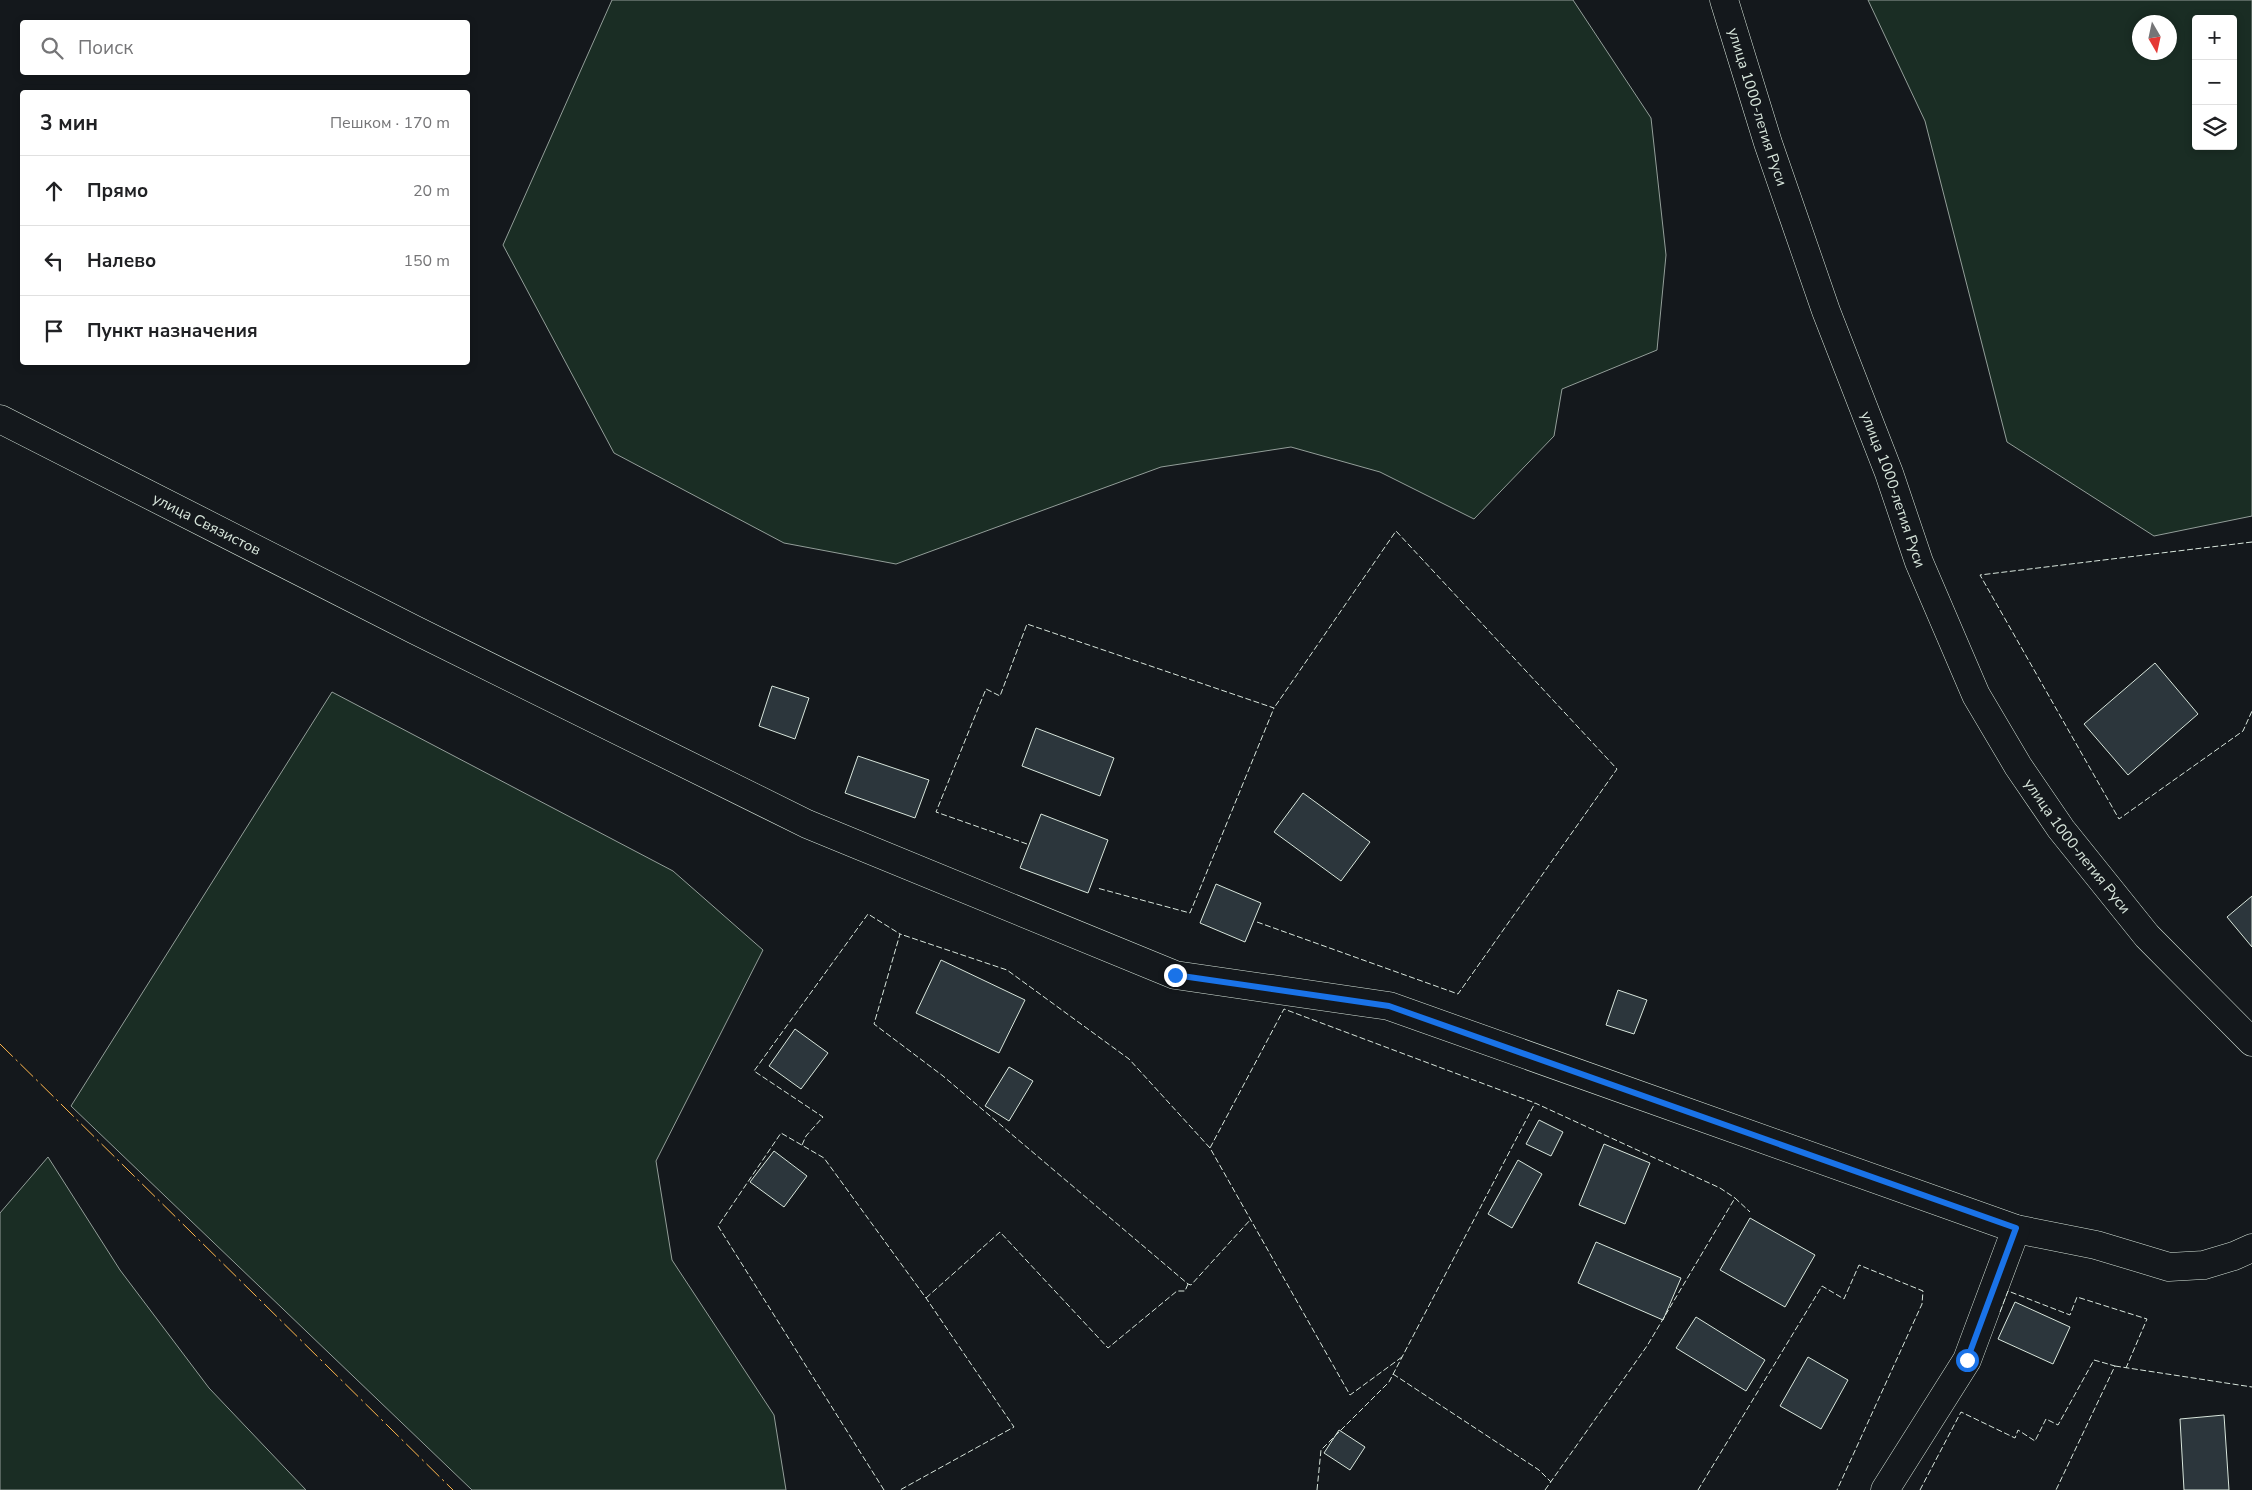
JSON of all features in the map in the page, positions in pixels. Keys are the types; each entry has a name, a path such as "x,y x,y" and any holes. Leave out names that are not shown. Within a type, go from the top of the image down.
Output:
{"street":[{"name":"улица 1000-летия Руси","path":"1724,0 1768,143 1826,311 1889,472 1919,562 1976,695 2018,766 2062,829 2147,936 2252,1042"},
{"name":"улица Связистов","path":"0,419 415,630 807,824 1175,975 1389,1006 2016,1228 2096,1246 2168,1267 2204,1265 2234,1256 2252,1248"},
{"path":"1885,1490 1967,1360 2016,1228"}],"green space":[{"path":"612,0 1573,0 1651,118 1666,255 1657,350 1562,389 1554,436 1474,519 1380,472 1291,447 1161,467 896,564 784,543 614,453 503,245"},
{"path":"1868,0 2252,0 2252,516 2154,536 2007,442 1925,121"},
{"path":"332,692 673,871 763,950 656,1161 672,1260 774,1415 786,1490 472,1490 71,1106"},
{"path":"48,1157 120,1270 209,1388 306,1490 0,1490 0,1213"}],"building":[{"path":"2155,663 2198,714 2128,775 2084,724"},
{"path":"772,686 809,698 795,739 759,726"},
{"path":"1036,728 1114,758 1100,796 1022,766"},
{"path":"858,756 929,780 915,818 845,793"},
{"path":"1303,793 1370,842 1341,881 1274,832"},
{"path":"1041,814 1108,840 1088,893 1020,868"},
{"path":"1216,884 1261,903 1245,942 1200,923"},
{"path":"2252,896 2252,947 2227,917"},
{"path":"941,960 1025,1000 999,1053 916,1013"},
{"path":"1618,990 1647,1000 1634,1034 1606,1025"},
{"path":"795,1029 828,1053 801,1089 769,1066"},
{"path":"1009,1067 1033,1081 1009,1121 985,1106"},
{"path":"1539,1120 1563,1132 1551,1156 1526,1144"},
{"path":"1604,1144 1650,1163 1625,1224 1579,1205"},
{"path":"774,1151 807,1176 784,1207 750,1182"},
{"path":"1518,1160 1542,1174 1512,1228 1488,1214"},
{"path":"1750,1218 1815,1255 1785,1307 1720,1270"},
{"path":"1596,1242 1681,1278 1663,1320 1578,1283"},
{"path":"2015,1302 2070,1327 2053,1364 1998,1339"},
{"path":"1696,1317 1765,1360 1746,1391 1676,1348"},
{"path":"1808,1357 1848,1380 1821,1429 1780,1406"},
{"path":"2224,1415 2229,1490 2184,1490 2180,1419"},
{"path":"1339,1430 1365,1447 1350,1470 1324,1453"}],"fence":[{"path":"1257,922 1458,994 1617,769 1396,531 1274,708"},
{"path":"2252,542 1980,575 2119,819 2243,731 2252,711"},
{"path":"1027,844 936,812 986,689 1000,696 1027,624 1274,708 1190,913 1097,888"},
{"path":"802,1145 806,1136 823,1117 754,1071 868,914 900,934"},
{"path":"1210,1148 1129,1059 1007,970 900,934 874,1024 943,1076 1188,1284 1191,1285 1251,1219"},
{"path":"1402,1357 1350,1395 1210,1148 1284,1009 1535,1103"},
{"path":"1317,1490 1321,1450 1389,1382 1535,1103 1720,1188 1735,1198"},
{"path":"884,1490 718,1226 781,1133 824,1158 926,1298 1014,1427 900,1490"},
{"path":"1545,1490 1647,1346 1735,1198 1750,1212"},
{"path":"926,1298 1000,1232 1108,1348 1177,1291 1185,1291 1188,1284"},
{"path":"1698,1490 1822,1286 1844,1299 1859,1265 1923,1291 1922,1304 1837,1490"},
{"path":"2000,1312 2008,1291 2070,1315 2077,1297 2147,1319 2126,1368"},
{"path":"1920,1490 1961,1412 2015,1438 2018,1430 2035,1441 2046,1419 2058,1425 2094,1360 2115,1366 2056,1490"},
{"path":"2115,1366 2252,1387"},
{"path":"1393,1374 1539,1470 1551,1482"}],"power":[{"path":"0,1044 453,1490"}],"route":[{"path":"1175,975 1389,1006 2016,1228 1967,1360"}]}
